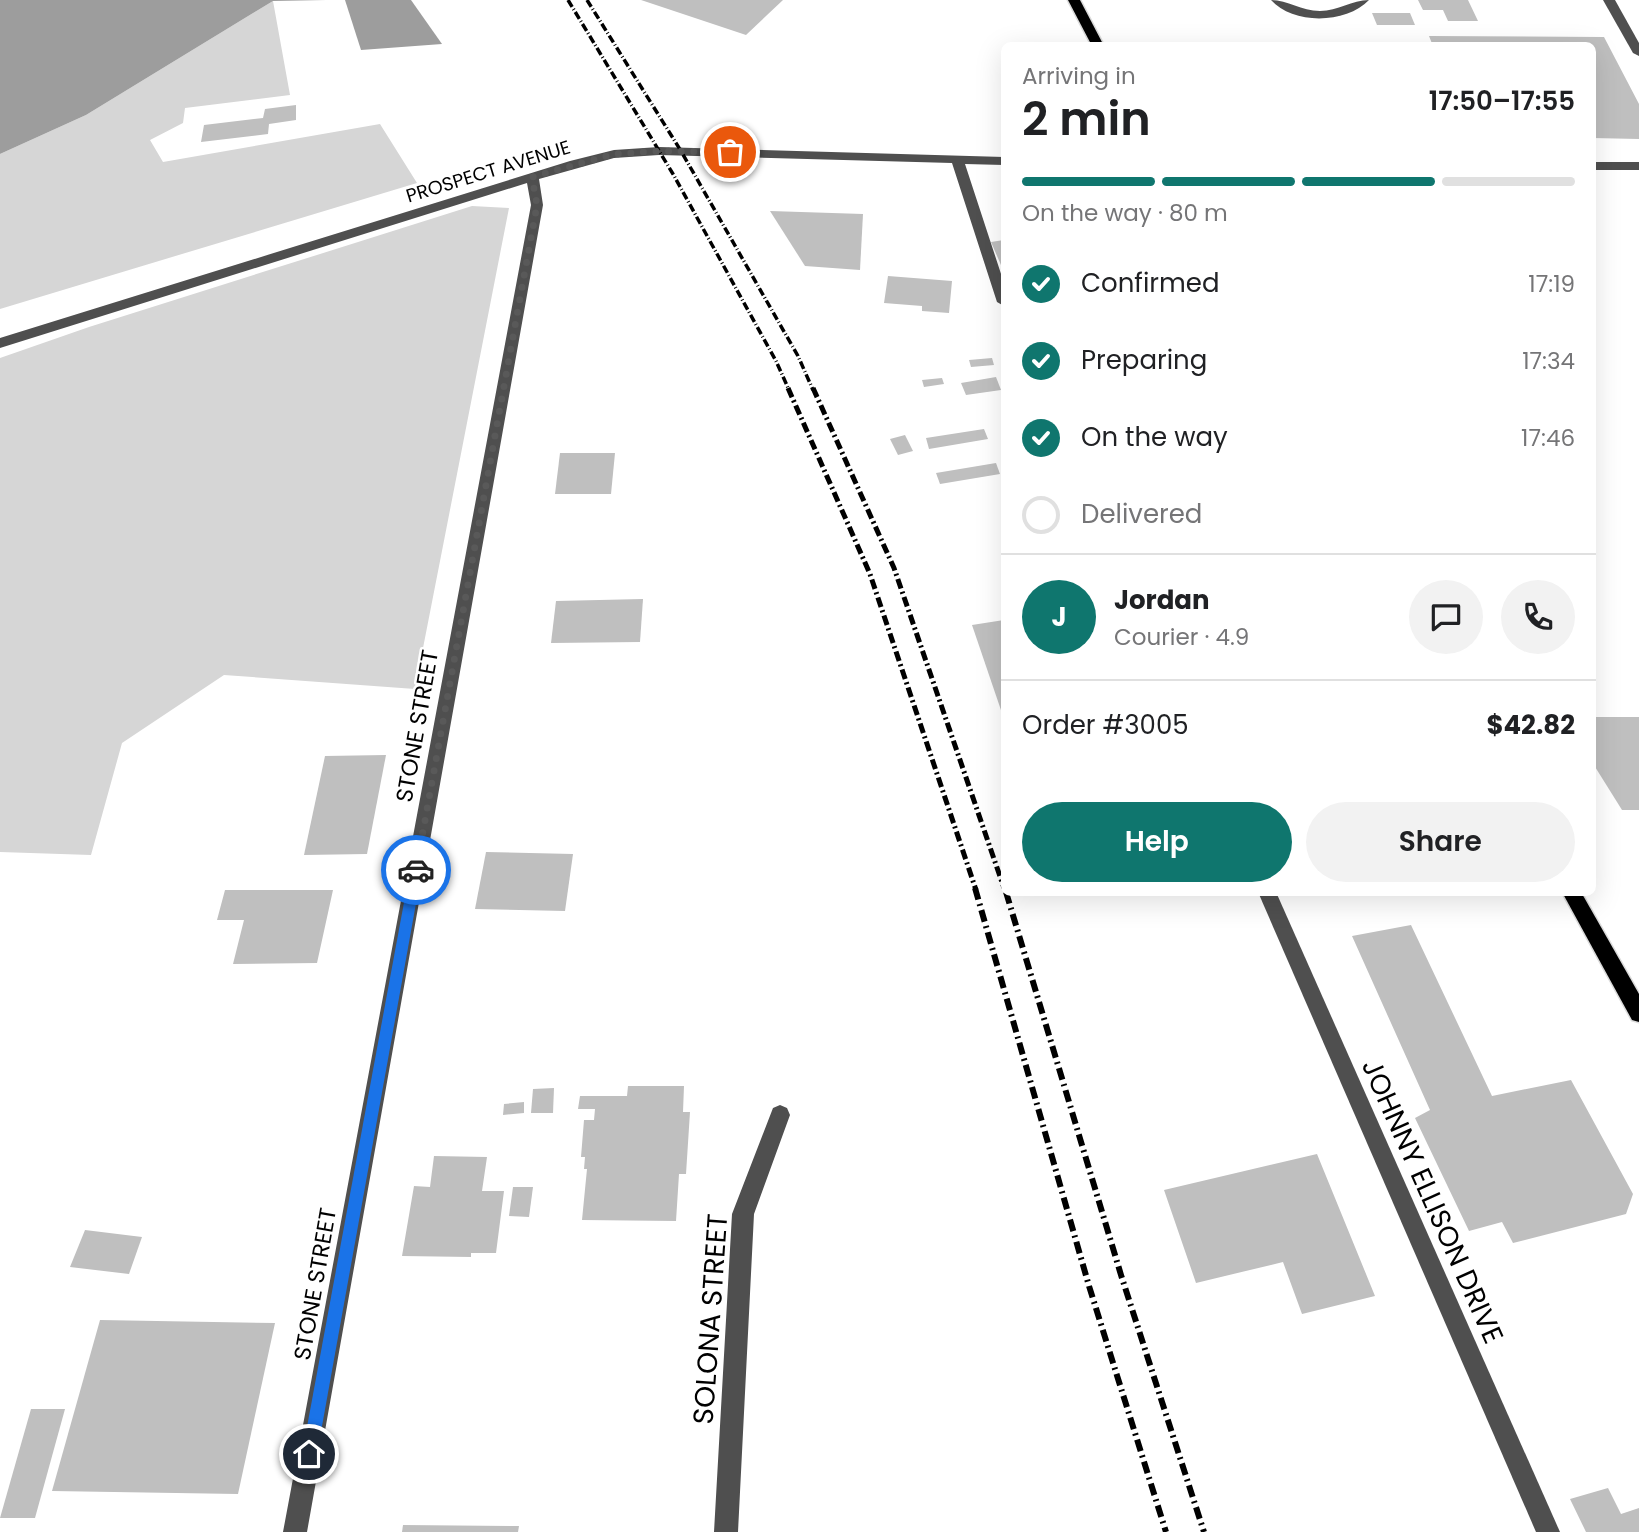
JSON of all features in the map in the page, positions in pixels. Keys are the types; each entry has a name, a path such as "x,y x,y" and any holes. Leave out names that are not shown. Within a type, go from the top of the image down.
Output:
{"main road":[{"path":"1074,0 1096,42"},
{"path":"1573,896 1639,1013"}],"street":[{"path":"1277,0 1292,11 1327,13 1353,9 1363,0"},
{"path":"1609,0 1639,53"},
{"name":"PROSPECT AVENUE","path":"0,343 593,159 659,151 1001,161"},
{"path":"957,160 1001,293"},
{"path":"1596,166 1639,166"},
{"name":"STONE STREET","path":"295,1532 537,205 532,177"},
{"name":"JOHNNY ELLISON DRIVE","path":"1269,896 1548,1532"},
{"name":"SOLONA STREET","path":"726,1532 743,1214 780,1115"}],"shaded area":[{"path":"0,0 326,0 273,1 86,115 0,154"},
{"path":"345,0 411,0 442,44 361,50"},
{"path":"273,1 290,95 185,108 183,123 150,140 163,162 380,124 417,183 0,309 0,154 86,115"},
{"path":"472,206 509,208 415,689 224,675 122,743 91,855 0,852 0,358 89,327"}],"building":[{"path":"641,0 783,0 746,35"},
{"path":"1418,0 1468,0 1478,21 1448,21 1443,10 1423,10"},
{"path":"1372,13 1410,13 1415,25 1377,25"},
{"path":"1429,36 1604,37 1639,104 1639,139 1596,138 1596,42 1431,42"},
{"path":"296,105 296,120 269,124 268,134 201,142 204,125 263,118 265,109"},
{"path":"770,211 863,214 860,270 805,266"},
{"path":"1001,240 1001,265 991,242"},
{"path":"888,276 952,281 949,313 922,311 922,306 884,303"},
{"path":"992,358 994,365 971,367 969,360"},
{"path":"996,377 1001,390 966,395 961,383"},
{"path":"942,378 944,384 924,387 922,380"},
{"path":"984,429 988,439 929,449 926,438"},
{"path":"905,435 913,451 898,455 890,439"},
{"path":"560,453 615,453 611,494 555,494"},
{"path":"996,463 1000,474 940,484 936,473"},
{"path":"643,599 640,642 551,643 556,601"},
{"path":"1001,620 1001,710 972,625"},
{"path":"1596,717 1639,717 1639,810 1622,810 1596,768"},
{"path":"386,755 367,854 304,855 325,756"},
{"path":"486,852 573,854 565,911 475,909"},
{"path":"225,890 333,890 317,963 233,964 244,920 217,920"},
{"path":"1411,925 1492,1096 1571,1080 1633,1194 1626,1214 1513,1243 1502,1222 1469,1231 1415,1118 1430,1110 1352,936"},
{"path":"628,1086 684,1086 683,1112 690,1112 686,1174 679,1174 676,1221 582,1220 587,1169 584,1169 585,1157 581,1157 584,1120 594,1120 595,1109 578,1109 580,1096 627,1096"},
{"path":"554,1088 553,1113 531,1113 533,1089"},
{"path":"524,1102 524,1113 503,1115 504,1104"},
{"path":"1317,1154 1375,1296 1302,1314 1283,1262 1196,1283 1164,1190"},
{"path":"434,1156 487,1157 482,1191 504,1191 496,1253 471,1253 471,1257 402,1256 414,1186 430,1187"},
{"path":"513,1187 533,1187 529,1217 509,1216"},
{"path":"85,1230 142,1237 129,1274 70,1267"},
{"path":"100,1320 275,1323 238,1494 52,1491"},
{"path":"31,1409 65,1409 35,1518 0,1518"},
{"path":"1608,1488 1621,1514 1639,1508 1639,1532 1586,1532 1570,1499"},
{"path":"403,1525 519,1526 518,1532 402,1532"}],"railway":[{"path":"568,0 673,174 776,361 789,390"},
{"path":"587,0 681,151 798,356 813,390"},
{"path":"788,388 870,574 976,890"},
{"path":"813,388 894,568 1001,879"},
{"path":"975,888 1089,1286 1166,1532"},
{"path":"1007,896 1121,1275 1204,1532"}],"way so far":[{"path":"416,870 537,205 532,177 614,154 659,151 730,152"}],"route":[{"path":"309,1454 416,870"}]}
